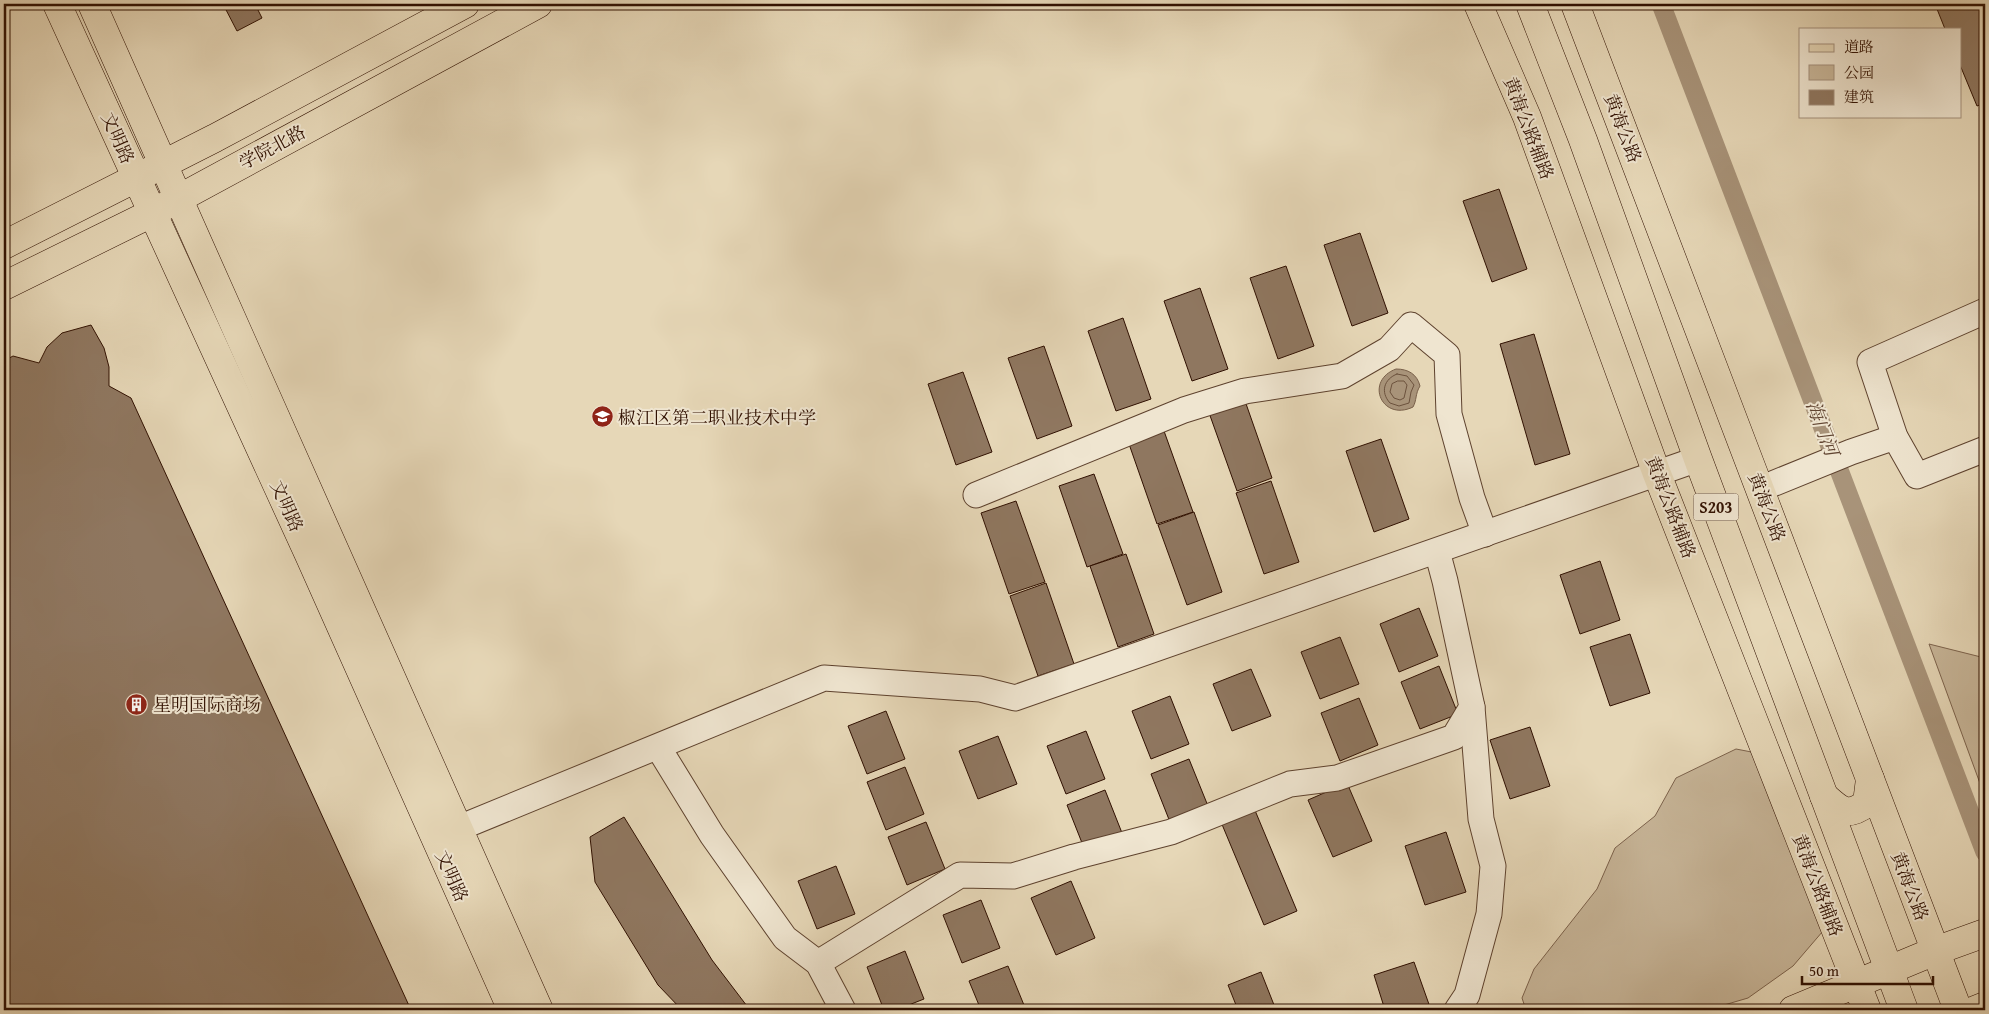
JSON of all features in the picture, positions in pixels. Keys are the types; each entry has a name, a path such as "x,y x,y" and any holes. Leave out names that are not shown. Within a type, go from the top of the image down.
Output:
{"main road":[{"name":"文明路","path":"57,4 154,212 512,1010"},
{"name":"文明路","path":"92,4 539,1010"},
{"name":"学院北路","path":"4,245 137,179 465,4"},
{"name":"学院北路","path":"4,286 154,212 538,4"},
{"name":"黄海公路辅路","path":"1478,4 1527,117 1658,474 1867,1010"},
{"name":"S203","path":"1530,4 1583,140 1698,459 1904,1010"},
{"name":"黄海公路","path":"1575,4 1958,1010"},
{"path":"1824,796 1841,811 1856,812 1868,803 1870,779"},
{"path":"1793,1010 1935,951 1983,934"},
{"path":"1974,1010 1985,1006"}],"street":[{"path":"1985,311 1870,362 1895,438 1917,476 1985,449"},
{"path":"976,495 1184,410 1245,392 1342,376 1389,349 1411,324 1447,355 1449,414 1472,498 1485,534"},
{"path":"1760,489 1851,452 1895,438"},
{"path":"459,828 824,678 980,689 1015,698 1698,459"},
{"path":"1437,551 1472,706 1481,819 1493,866 1489,914 1467,995 1457,1010"},
{"path":"818,963 960,875 1012,876 1074,857 1171,832 1290,784 1337,778 1454,737 1472,706"},
{"path":"658,747 712,834 785,938 818,963 843,1010"}],"green space":[{"path":"1929,644 1985,658 1985,797"},
{"path":"1736,749 1762,754 1823,931 1793,966 1748,998 1707,1010 1526,1010 1522,998 1534,969 1597,889 1615,848 1655,816 1676,778"}],"water":[{"path":"1396,369 1411,373 1419,382 1420,386 1413,407 1402,410 1393,409 1386,405 1381,398 1379,390 1381,382 1386,375"}],"building":[{"path":"223,4 255,4 262,18 237,31"},
{"path":"1935,4 1985,4 1985,103 1977,106 1962,70 1962,28 1945,28"},
{"path":"1499,189 1527,269 1492,282 1463,201"},
{"path":"1360,233 1388,313 1352,326 1324,245"},
{"path":"1286,266 1314,346 1278,359 1250,278"},
{"path":"1200,288 1228,369 1192,381 1164,301"},
{"path":"1123,318 1151,399 1116,411 1088,331"},
{"name":"星明国际商场","path":"91,325 104,348 109,367 109,386 131,398 411,1010 4,1010 4,361 13,356 39,363 47,347 62,333"},
{"path":"1534,334 1570,454 1535,465 1500,344"},
{"path":"1044,346 1072,426 1037,439 1008,358"},
{"path":"963,372 992,452 956,465 928,384"},
{"path":"1244,398 1272,478 1237,491 1208,410"},
{"path":"1164,431 1193,512 1157,524 1129,444"},
{"path":"1381,439 1409,519 1374,532 1346,451"},
{"path":"1094,474 1123,554 1087,567 1059,486"},
{"path":"1271,481 1299,562 1264,574 1236,493"},
{"path":"1016,501 1045,582 1009,594 981,513"},
{"path":"1194,512 1222,592 1187,605 1158,525"},
{"path":"1126,554 1154,634 1118,647 1090,566"},
{"path":"1600,561 1620,620 1580,634 1560,575"},
{"path":"1046,583 1074,664 1038,676 1010,596"},
{"path":"1419,608 1438,656 1399,672 1380,624"},
{"path":"1630,634 1650,693 1610,706 1590,647"},
{"path":"1340,637 1359,684 1320,699 1301,652"},
{"path":"1439,666 1458,714 1420,729 1401,682"},
{"path":"1251,669 1271,716 1232,731 1213,684"},
{"path":"1170,696 1189,744 1151,759 1132,711"},
{"path":"1359,698 1378,745 1340,761 1321,713"},
{"path":"886,711 905,759 867,774 848,726"},
{"path":"1530,727 1550,786 1510,799 1490,740"},
{"path":"1086,731 1105,779 1066,794 1047,746"},
{"path":"998,736 1017,784 978,799 959,751"},
{"path":"1189,759 1208,806 1170,822 1151,774"},
{"path":"905,767 924,814 886,830 867,782"},
{"path":"1347,783 1372,841 1333,857 1308,800"},
{"path":"1105,790 1124,838 1086,853 1067,805"},
{"path":"1254,808 1297,911 1264,925 1221,822"},
{"path":"624,817 712,960 750,1010 682,1010 658,985 595,882 590,837"},
{"path":"926,822 945,869 907,885 888,837"},
{"path":"1446,832 1466,892 1425,905 1405,846"},
{"path":"836,866 855,914 817,929 798,881"},
{"path":"1071,881 1095,938 1056,955 1031,898"},
{"path":"981,900 1000,948 962,963 943,915"},
{"path":"905,951 924,999 896,1010 884,1010 867,967"},
{"path":"1414,962 1431,1010 1385,1010 1374,975"},
{"path":"1008,966 1026,1010 981,1010 969,981"},
{"path":"1261,972 1276,1010 1238,1010 1228,985"}],"waterway":[{"name":"海门河","path":"1661,4 1985,852"}],"place":[{"name":"椒江区第二职业技术中学","path":"602,417"},
{"name":"星明国际商场","path":"137,704"}]}
